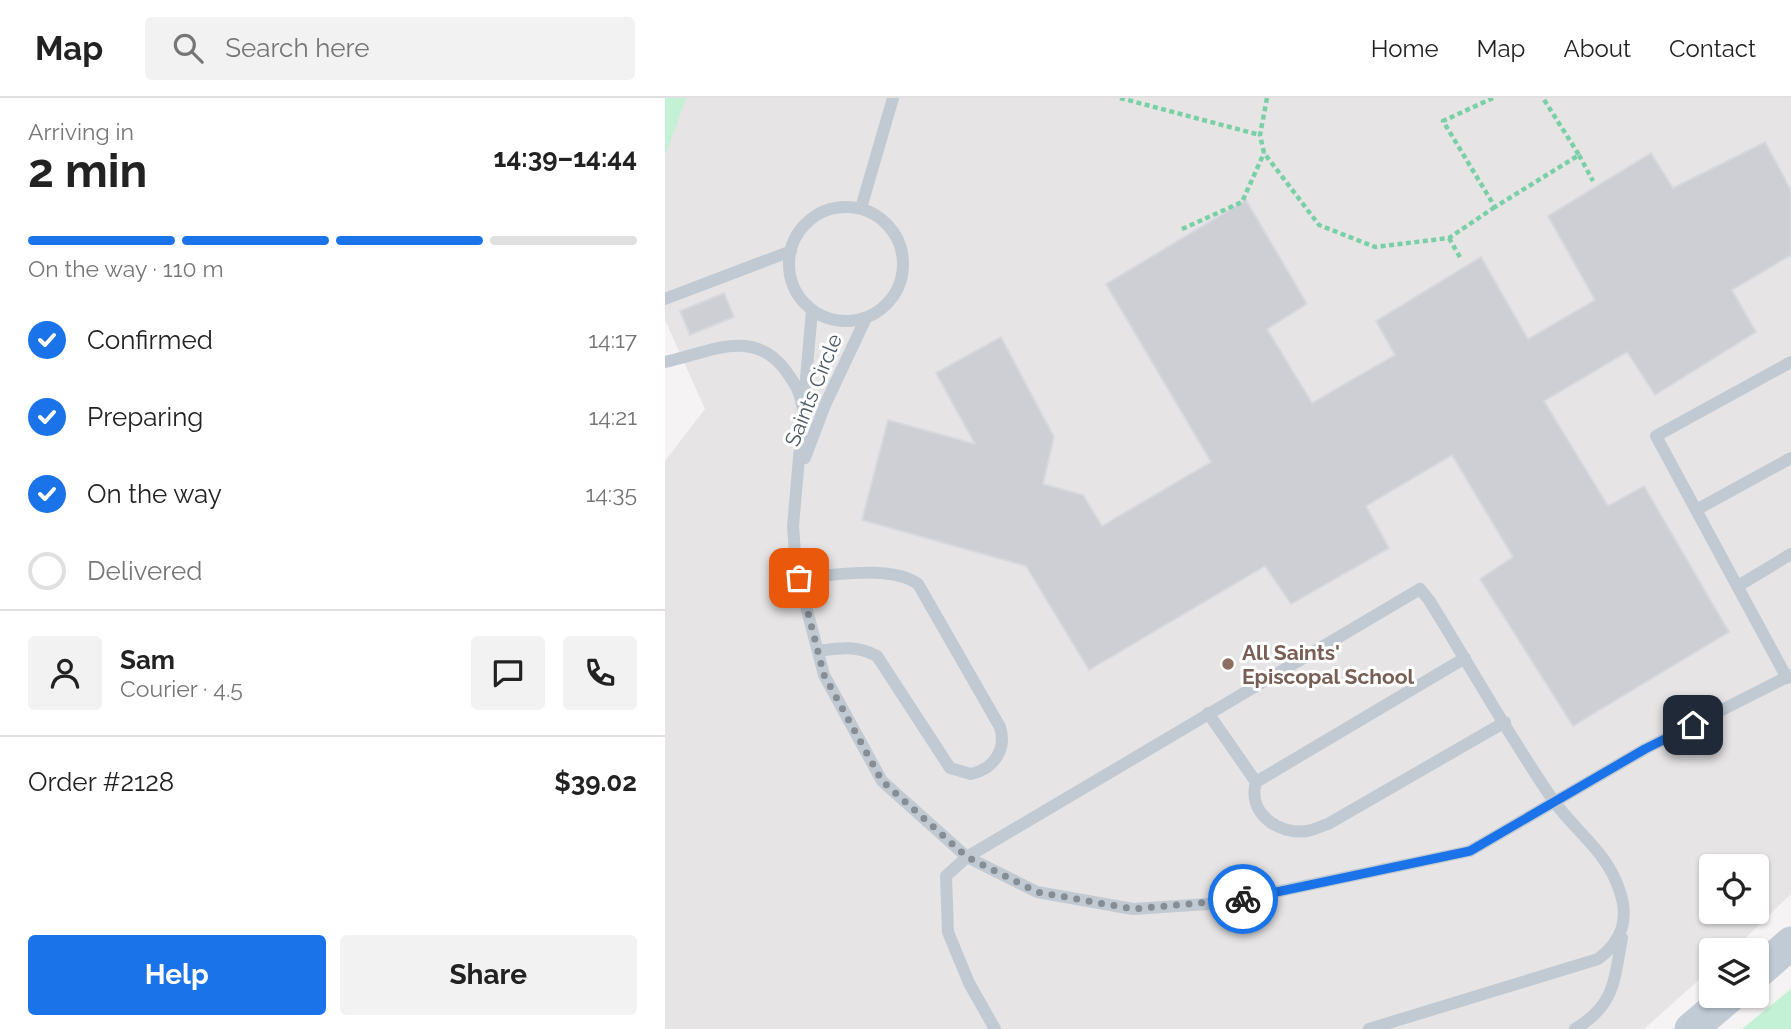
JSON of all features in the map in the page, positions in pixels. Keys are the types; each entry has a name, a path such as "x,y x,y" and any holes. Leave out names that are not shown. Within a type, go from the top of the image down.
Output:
{"main road":[{"path":"1769,962 1791,943"},
{"path":"1692,1029 1716,1008"}],"lane":[{"path":"861,208 893,98"},
{"path":"837,207 861,208 878,215 891,227 901,243 904,262 902,280 894,297 882,310 866,318 838,320 812,310 799,297 790,279 791,251 797,233 814,216 837,207"},
{"path":"665,299 791,251"},
{"name":"Saints Circle","path":"812,310 793,526 799,578 824,675 882,781 967,857 1037,892 1133,909 1223,903 1470,851 1645,749 1789,676"},
{"name":"Saints Circle","path":"799,478 825,405 866,318"},
{"path":"665,362 713,347 753,346 776,358 800,391 804,421"},
{"path":"1789,676 1656,436 1791,362"},
{"path":"1696,510 1791,458"},
{"path":"1738,586 1791,554"},
{"path":"799,578 881,573 902,575 918,584 1000,727 1002,747 996,760 971,774 950,768 877,656 864,649 845,647 818,651"},
{"path":"995,1029 969,983 948,932 946,876 967,857 1414,590 1425,593 1554,802 1597,847 1620,891 1623,932 1612,992 1596,1016 1575,1029"},
{"path":"1256,782 1465,658"},
{"path":"1208,713 1256,782 1255,803 1262,816 1283,829 1305,831 1328,824 1505,722"},
{"path":"1369,1029 1598,959 1614,947 1623,932"}],"path":[{"path":"1121,98 1260,135"},
{"path":"1268,98 1260,135 1264,153 1319,225 1375,247 1449,238 1579,155"},
{"path":"1493,98 1443,121 1495,207"},
{"path":"1543,98 1593,181"},
{"path":"1182,229 1242,202 1264,153"},
{"path":"1449,238 1461,259"}],"shaded area":[{"name":"All Saints' Episcopal School","path":"665,98 1791,98 1791,894 1769,915 1769,854 1699,854 1699,924 1760,924 1745,938 1699,938 1699,980 1644,1029 665,1029 665,461 705,409 665,320"}],"green space":[{"path":"665,98 686,98 665,156"},
{"path":"1791,989 1791,1029 1742,1029 1769,1008"}],"building":[{"path":"1765,142 1791,190 1791,255 1732,290 1756,332 1655,395 1627,352 1544,401 1608,506 1644,486 1729,632 1573,726 1480,579 1513,557 1452,455 1366,506 1389,548 1291,604 1265,566 1089,670 1026,566 862,520 888,420 975,444 936,373 1001,337 1054,437 1043,484 1083,495 1102,526 1211,462 1106,284 1246,200 1307,304 1267,329 1312,403 1395,355 1376,321 1481,257 1528,339 1595,300 1548,216 1651,153 1673,188"},
{"path":"724,293 734,317 690,335 680,311"}],"way so far":[{"path":"799,578 824,675 882,781 967,857 1037,892 1133,909 1223,903 1243,899"}],"place":[{"name":"All Saints' Episcopal School","path":"1228,664"}],"route":[{"path":"1243,899 1470,851 1645,749 1693,725"}]}
